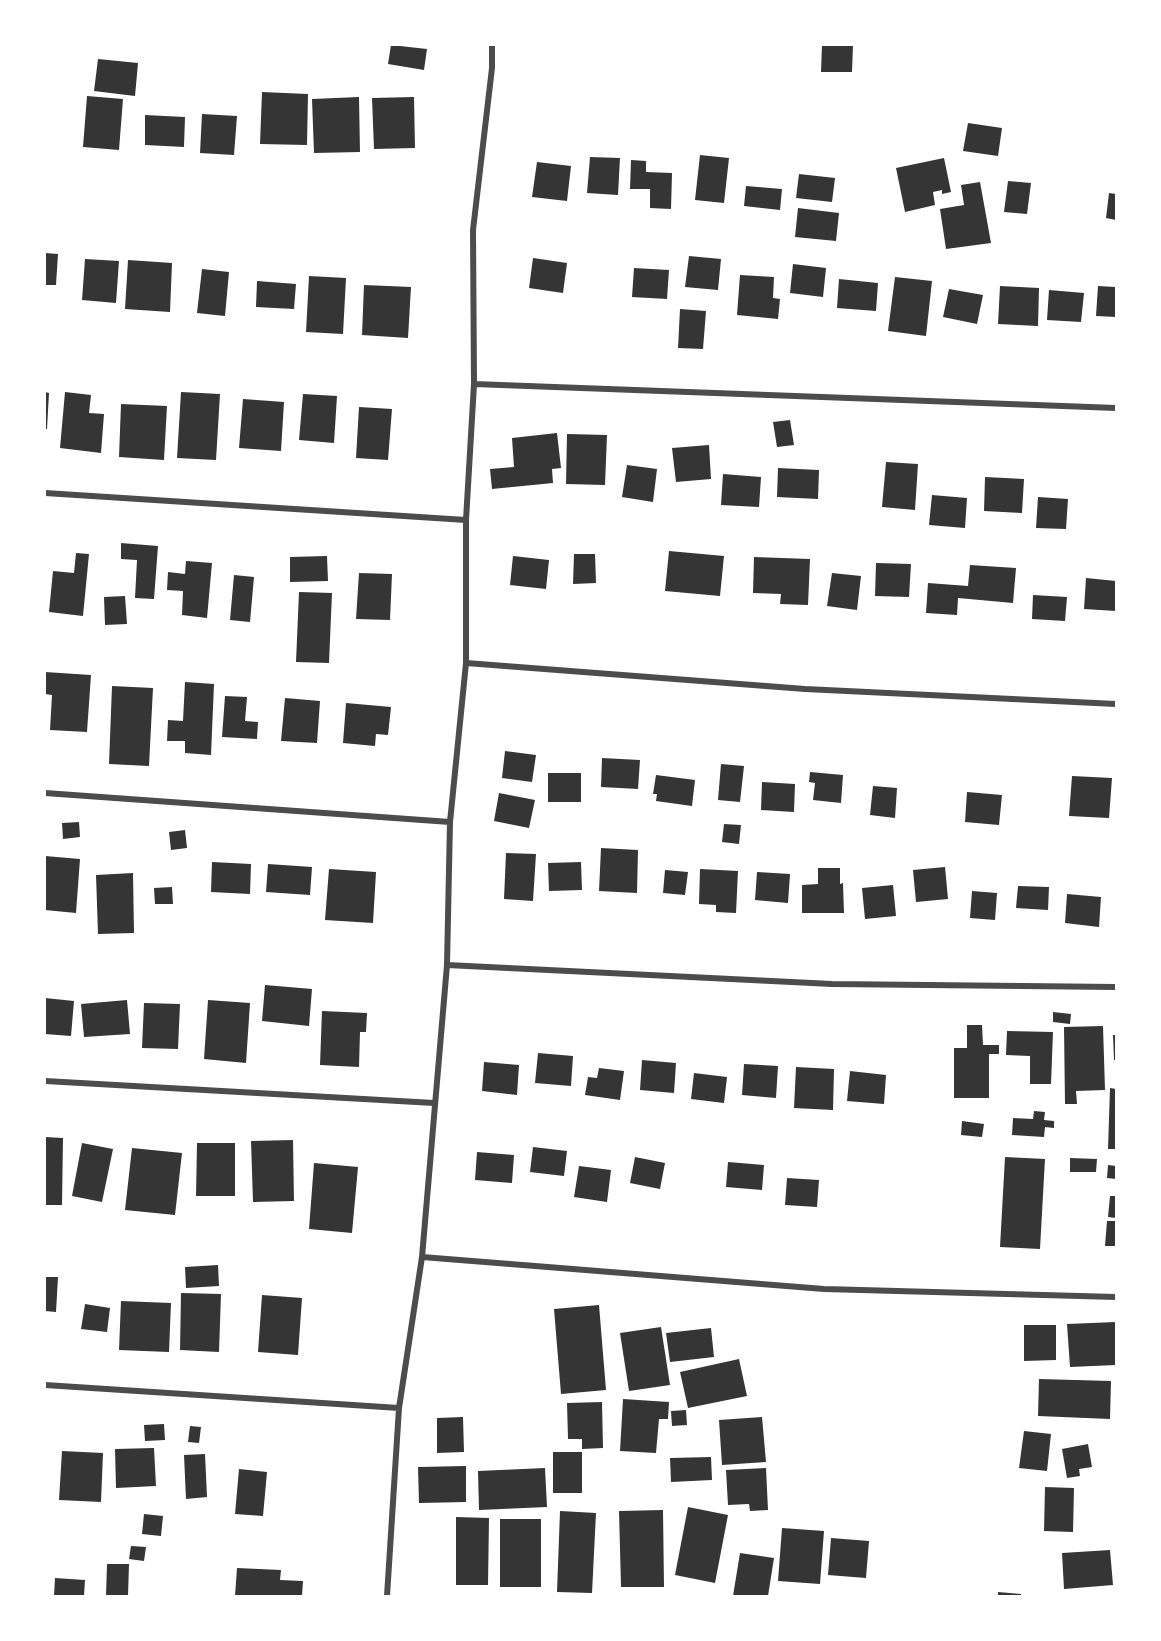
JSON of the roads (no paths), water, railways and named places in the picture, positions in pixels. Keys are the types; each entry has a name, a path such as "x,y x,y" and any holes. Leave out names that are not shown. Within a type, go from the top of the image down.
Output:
{"street":[{"path":"387,1596 399,1408 422,1257 447,965 450,822 466,663 466,520 474,384 473,230 492,68 492,45"},
{"path":"474,384 1116,408"},
{"path":"45,493 466,520"},
{"path":"466,663 805,689 1116,704"},
{"path":"45,793 450,822"},
{"path":"447,965 832,984 1116,987"},
{"path":"45,1081 434,1103"},
{"path":"422,1257 824,1289 1116,1297"},
{"path":"45,1385 399,1408"}]}
